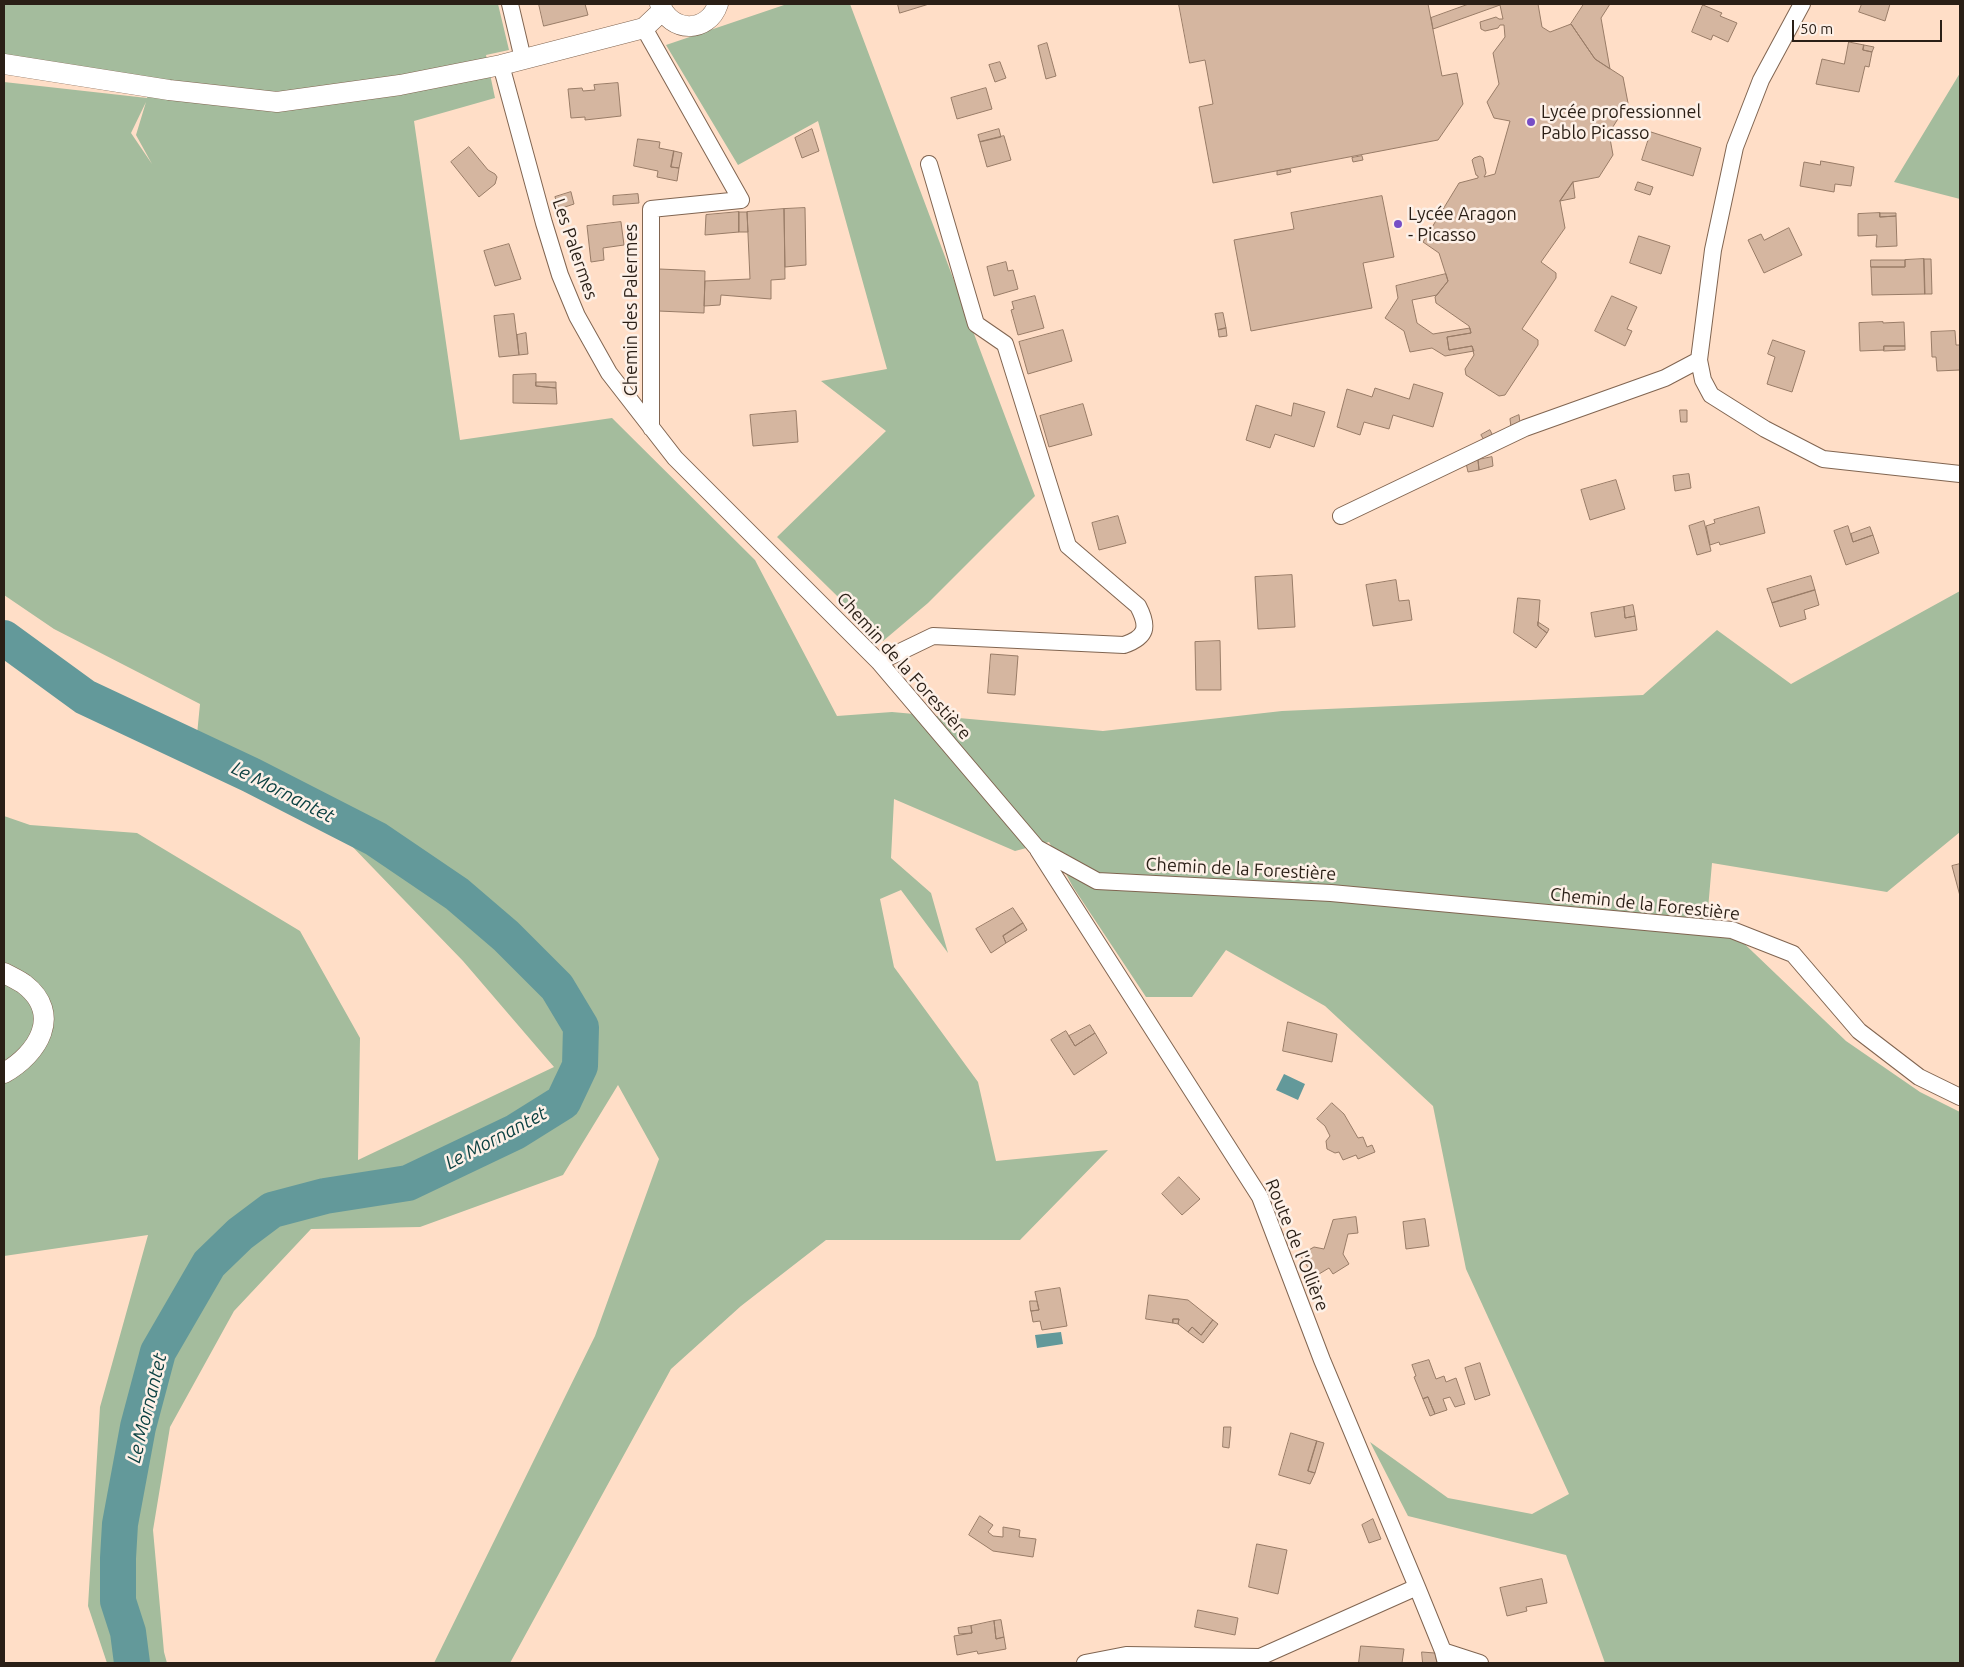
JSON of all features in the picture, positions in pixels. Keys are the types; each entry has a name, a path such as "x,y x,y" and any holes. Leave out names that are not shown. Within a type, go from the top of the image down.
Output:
{"street":[{"path":"510,4 523,59"},
{"path":"4,64 169,90 277,102 400,85 501,65 644,28 661,7 670,20 679,25 690,26 700,24 708,20 715,12 718,4"},
{"path":"1802,4 1761,80 1735,147 1714,250 1699,360 1703,380 1710,395 1765,429 1823,459 1960,474"},
{"name":"Chemin des Palermes","path":"644,28 741,200 651,209 651,428"},
{"name":"Les Palermes","path":"501,65 560,275 577,316 609,373 651,428"},
{"path":"879,662 933,636 1124,646 1137,641 1144,634 1145,619 1138,606 1068,546 1005,344 976,324 929,164"},
{"path":"1341,516 1525,428 1664,378 1699,360"},
{"name":"Chemin de la Forestière","path":"651,428 675,458 879,662 1037,848 1097,881 1331,893 1732,930 1793,954 1859,1031 1919,1077 1960,1096"},
{"name":"Route de l'Ollière","path":"1037,848 1260,1197 1322,1360 1417,1587 1444,1657"},
{"path":"4,973 25,984 35,996 43,1010 44,1024 40,1041 28,1056 4,1073"},
{"path":"1085,1663 1126,1656 1260,1658 1417,1587"},
{"path":"1444,1657 1480,1663"}],"green space":[{"path":"4,4 498,4 509,50 486,55 495,98 414,121 460,440 612,418 755,560 837,716 892,712 1103,731 1282,711 1643,695 1717,630 1791,684 1960,591 1960,832 1887,892 1712,863 1708,909 1846,1041 1920,1092 1960,1112 1960,1663 1605,1663 1566,1555 1408,1516 1370,1442 1448,1498 1532,1514 1569,1494 1466,1269 1433,1106 1325,1006 1226,950 1192,997 1146,997 1073,887 1049,842 1015,851 894,799 891,858 931,893 948,953 901,890 880,899 894,967 978,1082 996,1161 1108,1150 1020,1240 826,1240 741,1306 671,1369 510,1663 434,1663 595,1336 659,1159 618,1085 563,1175 420,1227 311,1229 234,1311 170,1427 153,1530 164,1652 167,1663 107,1663 88,1606 100,1407 148,1235 4,1256 4,816 30,825 137,833 300,931 360,1038 358,1160 554,1067 463,961 346,840 238,784 194,765 200,704 54,629 4,595 4,82 147,98 149,87 4,58","holes":["146,102 136,135 152,164 131,133"]},
{"path":"787,4 850,4 1035,496 928,603 883,641 777,537 886,431 821,381 887,369 818,121 738,165 666,45"},
{"path":"1960,73 1960,199 1894,182"}],"water":[{"path":"1284,1074 1305,1084 1298,1100 1276,1090"},
{"path":"1061,1332 1063,1344 1037,1348 1035,1335"}],"building":[{"path":"539,4 585,4 588,15 544,26"},
{"path":"898,4 929,4 900,13"},
{"path":"1179,4 1428,4 1442,76 1457,73 1463,104 1438,140 1213,183 1199,107 1213,104 1205,60 1190,63"},
{"path":"1469,4 1500,5 1433,29 1431,18"},
{"path":"1499,4 1538,4 1542,27 1550,32 1571,24 1595,59 1623,77 1628,103 1609,133 1613,155 1599,177 1573,182 1560,201 1565,228 1541,262 1556,273 1556,278 1522,329 1538,340 1538,345 1505,395 1499,396 1466,375 1465,369 1474,355 1472,346 1449,350 1447,337 1471,333 1469,326 1436,303 1435,297 1448,281 1439,253 1423,242 1459,183 1478,178 1472,160 1474,158 1480,156 1483,158 1486,173 1484,177 1495,174 1510,121 1494,118 1487,102 1499,84 1493,53 1505,37 1504,25 1485,31 1481,29 1480,22 1496,17 1503,19"},
{"path":"1584,4 1610,4 1601,18 1610,69 1595,59 1571,24"},
{"path":"1862,4 1890,4 1885,21 1859,12"},
{"path":"1703,5 1722,13 1720,16 1737,23 1728,42 1713,35 1711,40 1692,32"},
{"path":"1849,42 1864,45 1863,50 1872,52 1869,67 1865,66 1859,92 1816,84 1822,59 1844,64"},
{"path":"1047,43 1056,76 1046,79 1038,46"},
{"path":"1864,45 1874,47 1872,52 1863,50"},
{"path":"1000,62 1006,78 995,82 989,65"},
{"path":"618,83 621,116 585,120 585,117 571,118 568,89 582,88 583,91 595,90 594,85"},
{"path":"986,88 992,109 957,119 951,98"},
{"path":"812,129 819,151 802,158 795,138"},
{"path":"999,129 1001,137 980,142 978,135"},
{"path":"1651,132 1701,148 1693,176 1642,160"},
{"path":"1004,136 1011,160 987,167 980,142"},
{"path":"638,139 660,142 659,148 674,151 671,167 679,168 677,181 657,177 658,171 634,166"},
{"path":"469,147 488,170 497,177 495,184 479,197 451,162"},
{"path":"674,151 682,153 679,168 671,167"},
{"path":"1362,156 1363,160 1353,162 1352,158"},
{"path":"1821,161 1854,167 1851,186 1835,184 1834,192 1800,186 1804,162 1820,165"},
{"path":"1290,169 1291,172 1277,175 1277,171"},
{"path":"1573,182 1575,198 1560,201"},
{"path":"1638,182 1653,187 1650,195 1635,190"},
{"path":"571,192 574,204 559,209 555,197"},
{"path":"638,194 639,203 613,205 613,196"},
{"path":"1382,196 1394,257 1363,263 1372,308 1251,331 1234,240 1294,229 1291,213"},
{"path":"805,208 806,265 785,267 784,209"},
{"path":"784,209 785,279 771,280 771,299 721,295 720,305 704,306 705,281 750,279 747,212"},
{"path":"739,212 747,212 748,232 739,232"},
{"path":"739,212 739,232 705,235 706,215"},
{"path":"1880,213 1896,213 1896,216 1880,217"},
{"path":"1880,213 1880,217 1896,216 1897,246 1876,247 1877,235 1858,236 1858,214"},
{"path":"621,222 624,245 603,248 604,260 591,262 587,226"},
{"path":"1789,228 1802,255 1764,273 1748,240 1761,234 1764,240"},
{"path":"1639,236 1670,246 1661,274 1630,263"},
{"path":"509,244 521,279 495,286 484,251"},
{"path":"1924,259 1925,294 1872,295 1871,267 1905,267 1905,260"},
{"path":"1924,259 1931,259 1932,294 1925,294"},
{"path":"1871,260 1905,260 1905,267 1871,267"},
{"path":"1006,262 1008,271 1013,270 1018,289 994,296 987,267"},
{"path":"659,269 705,271 704,313 658,311"},
{"path":"1446,274 1448,281 1437,295 1412,300 1417,323 1433,334 1470,328 1471,333 1447,337 1449,350 1472,346 1474,351 1445,356 1432,348 1410,352 1404,331 1385,318 1398,298 1396,286"},
{"path":"1035,296 1044,328 1018,335 1011,310 1014,309 1012,302"},
{"path":"1612,296 1637,307 1627,329 1632,331 1625,346 1595,331"},
{"path":"1223,313 1226,328 1218,330 1215,314"},
{"path":"514,314 519,355 499,357 494,316"},
{"path":"1904,322 1905,346 1884,346 1884,350 1860,351 1859,323"},
{"path":"1226,328 1227,336 1219,337 1218,330"},
{"path":"1063,330 1072,361 1028,374 1019,342"},
{"path":"1955,331 1956,345 1960,345 1960,370 1937,371 1936,357 1932,357 1931,332"},
{"path":"526,333 528,354 519,355 517,335"},
{"path":"1773,340 1805,351 1792,392 1767,384 1775,357 1768,354"},
{"path":"1884,346 1905,346 1905,350 1884,351"},
{"path":"536,374 536,386 556,388 557,404 513,403 513,375"},
{"path":"536,382 556,382 556,388 536,386"},
{"path":"1414,384 1443,393 1433,427 1393,415 1389,429 1364,422 1360,435 1337,427 1347,389 1372,397 1375,388 1409,399"},
{"path":"1294,403 1325,412 1314,447 1275,434 1270,448 1246,440 1256,405 1291,416"},
{"path":"1083,404 1092,435 1049,447 1040,416"},
{"path":"1680,410 1687,410 1687,422 1681,422"},
{"path":"796,411 798,442 753,446 750,415"},
{"path":"1519,415 1520,423 1511,427 1510,419"},
{"path":"1490,430 1494,438 1485,442 1481,435"},
{"path":"1492,457 1493,466 1479,470 1478,460"},
{"path":"1478,460 1479,470 1468,472 1466,463"},
{"path":"1689,474 1691,488 1675,491 1673,476"},
{"path":"1616,480 1625,509 1590,520 1581,490"},
{"path":"1759,507 1765,533 1720,545 1719,542 1710,545 1706,526 1715,523 1714,520"},
{"path":"1118,516 1126,543 1099,550 1092,523"},
{"path":"1704,521 1711,551 1697,555 1689,526"},
{"path":"1848,526 1853,542 1873,535 1879,553 1846,565 1834,531"},
{"path":"1870,527 1873,535 1853,542 1851,534"},
{"path":"1292,575 1295,627 1258,629 1255,577"},
{"path":"1811,576 1815,590 1772,603 1767,589"},
{"path":"1396,580 1399,601 1409,600 1412,620 1373,626 1366,585"},
{"path":"1815,590 1819,605 1804,610 1806,619 1780,627 1772,603"},
{"path":"1518,598 1540,600 1538,626 1547,633 1536,648 1514,633"},
{"path":"1633,605 1635,616 1625,618 1624,607"},
{"path":"1624,607 1625,618 1635,616 1637,630 1595,637 1591,613"},
{"path":"1538,622 1549,629 1547,633 1538,626"},
{"path":"1220,641 1221,690 1196,690 1195,642"},
{"path":"991,654 1018,656 1015,695 988,693"},
{"path":"1960,864 1960,896 1952,866"},
{"path":"1013,908 1023,923 1003,936 1006,943 991,953 976,929"},
{"path":"1023,923 1027,930 1006,943 1003,936"},
{"path":"1288,1022 1337,1034 1332,1062 1283,1051"},
{"path":"1090,1025 1095,1033 1075,1046 1069,1036"},
{"path":"1066,1031 1075,1046 1095,1033 1107,1053 1074,1075 1051,1040"},
{"path":"1332,1103 1344,1114 1358,1138 1363,1137 1367,1147 1372,1145 1375,1152 1358,1159 1356,1155 1343,1160 1339,1152 1335,1153 1327,1149 1326,1141 1330,1136 1325,1126 1317,1119"},
{"path":"1179,1177 1200,1199 1182,1215 1162,1194"},
{"path":"1356,1217 1358,1233 1348,1234 1343,1254 1349,1264 1333,1274 1329,1268 1314,1277 1300,1255 1314,1247 1324,1249 1333,1220"},
{"path":"1425,1219 1429,1246 1406,1249 1403,1222"},
{"path":"1060,1288 1067,1326 1042,1330 1040,1321 1033,1322 1031,1311 1039,1310 1035,1292"},
{"path":"1149,1295 1188,1300 1213,1320 1201,1335 1192,1327 1188,1332 1178,1324 1179,1319 1173,1319 1173,1323 1146,1319"},
{"path":"1030,1301 1037,1301 1039,1310 1031,1311"},
{"path":"1173,1319 1179,1319 1178,1324 1173,1323"},
{"path":"1213,1320 1218,1324 1203,1343 1188,1332 1192,1327 1201,1335"},
{"path":"1429,1360 1436,1379 1444,1376 1446,1382 1456,1378 1465,1404 1455,1407 1450,1397 1443,1399 1447,1410 1435,1414 1428,1397 1423,1399 1414,1377 1416,1376 1412,1365"},
{"path":"1480,1363 1490,1395 1475,1400 1465,1368"},
{"path":"1428,1397 1435,1414 1430,1416 1423,1399"},
{"path":"1224,1427 1231,1427 1229,1448 1223,1447"},
{"path":"1291,1433 1317,1441 1308,1471 1315,1473 1310,1484 1279,1475"},
{"path":"1317,1441 1324,1443 1315,1473 1308,1471"},
{"path":"980,1516 993,1525 988,1532 993,1536 1003,1537 1003,1527 1020,1530 1019,1537 1036,1539 1033,1557 993,1551 969,1535"},
{"path":"1373,1519 1381,1539 1369,1543 1362,1525"},
{"path":"1257,1544 1287,1550 1278,1594 1249,1587"},
{"path":"1542,1579 1547,1603 1526,1607 1527,1611 1507,1616 1500,1588"},
{"path":"1198,1610 1238,1618 1235,1635 1195,1627"},
{"path":"1001,1620 1004,1637 996,1639 994,1621"},
{"path":"994,1621 996,1639 1004,1637 1006,1649 978,1654 977,1651 957,1655 954,1636 972,1633 971,1626"},
{"path":"971,1626 972,1633 959,1634 958,1628"},
{"path":"1361,1646 1404,1649 1402,1663 1359,1663"},
{"path":"1422,1652 1435,1653 1437,1663 1423,1663"}],"waterway":[{"name":"Le Mornantet","path":"4,638 85,697 251,775 376,839 457,894 506,936 557,987 581,1027 580,1066 563,1102 515,1132 408,1183 325,1196 272,1210 240,1234 209,1264 158,1352 138,1427 120,1524 118,1558 118,1601 128,1632 132,1663"}],"place":[{"name":"Lycée professionnel Pablo Picasso","path":"1531,122"},
{"name":"Lycée Aragon - Picasso","path":"1398,224"}]}
